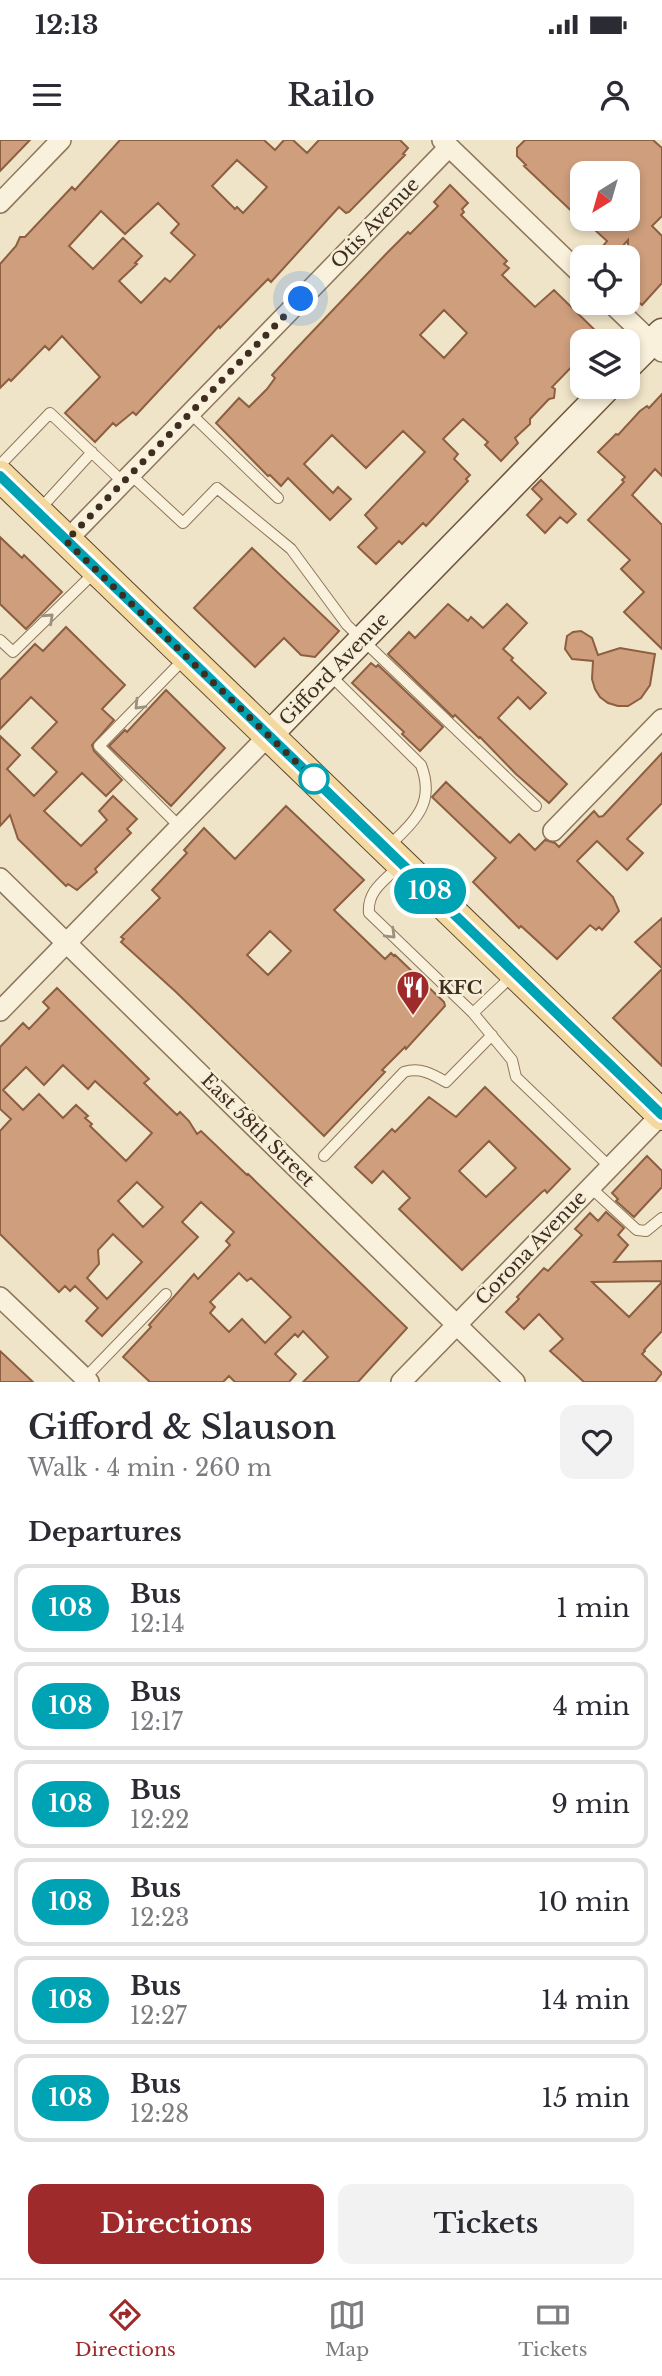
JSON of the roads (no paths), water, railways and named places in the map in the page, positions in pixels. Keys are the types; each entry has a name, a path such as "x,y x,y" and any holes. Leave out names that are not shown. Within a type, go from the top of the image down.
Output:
{"main road":[{"path":"0,476 662,1115"}],"street":[{"path":"0,203 61,140"},
{"path":"446,143 570,263"},
{"name":"Otis Avenue","path":"66,541 446,143"},
{"path":"626,315 659,342 640,357"},
{"name":"Gifford Avenue","path":"0,1011 596,399"},
{"path":"553,831 662,719"},
{"name":"East 58th Street","path":"0,878 515,1382"},
{"name":"Corona Avenue","path":"401,1382 662,1115"},
{"path":"0,1297 87,1380"}],"lane":[{"path":"0,466 50,413 92,453 183,523 217,488 291,549 347,625 536,806"},
{"path":"190,413 278,498"},
{"path":"37,512 92,453"},
{"path":"0,640 13,652 97,570"},
{"path":"180,827 99,746 187,656"},
{"path":"329,674 421,765 425,777 422,810 371,894 368,902 369,914 474,1013 512,1060 516,1077 610,1167"},
{"path":"474,1013 515,973"},
{"path":"324,1156 404,1072 412,1069 425,1071 446,1082 492,1035"},
{"path":"590,1187 637,1230 646,1231 662,1217"},
{"path":"87,1380 166,1294"}],"place":[{"name":"KFC","path":"413,1017"}]}
